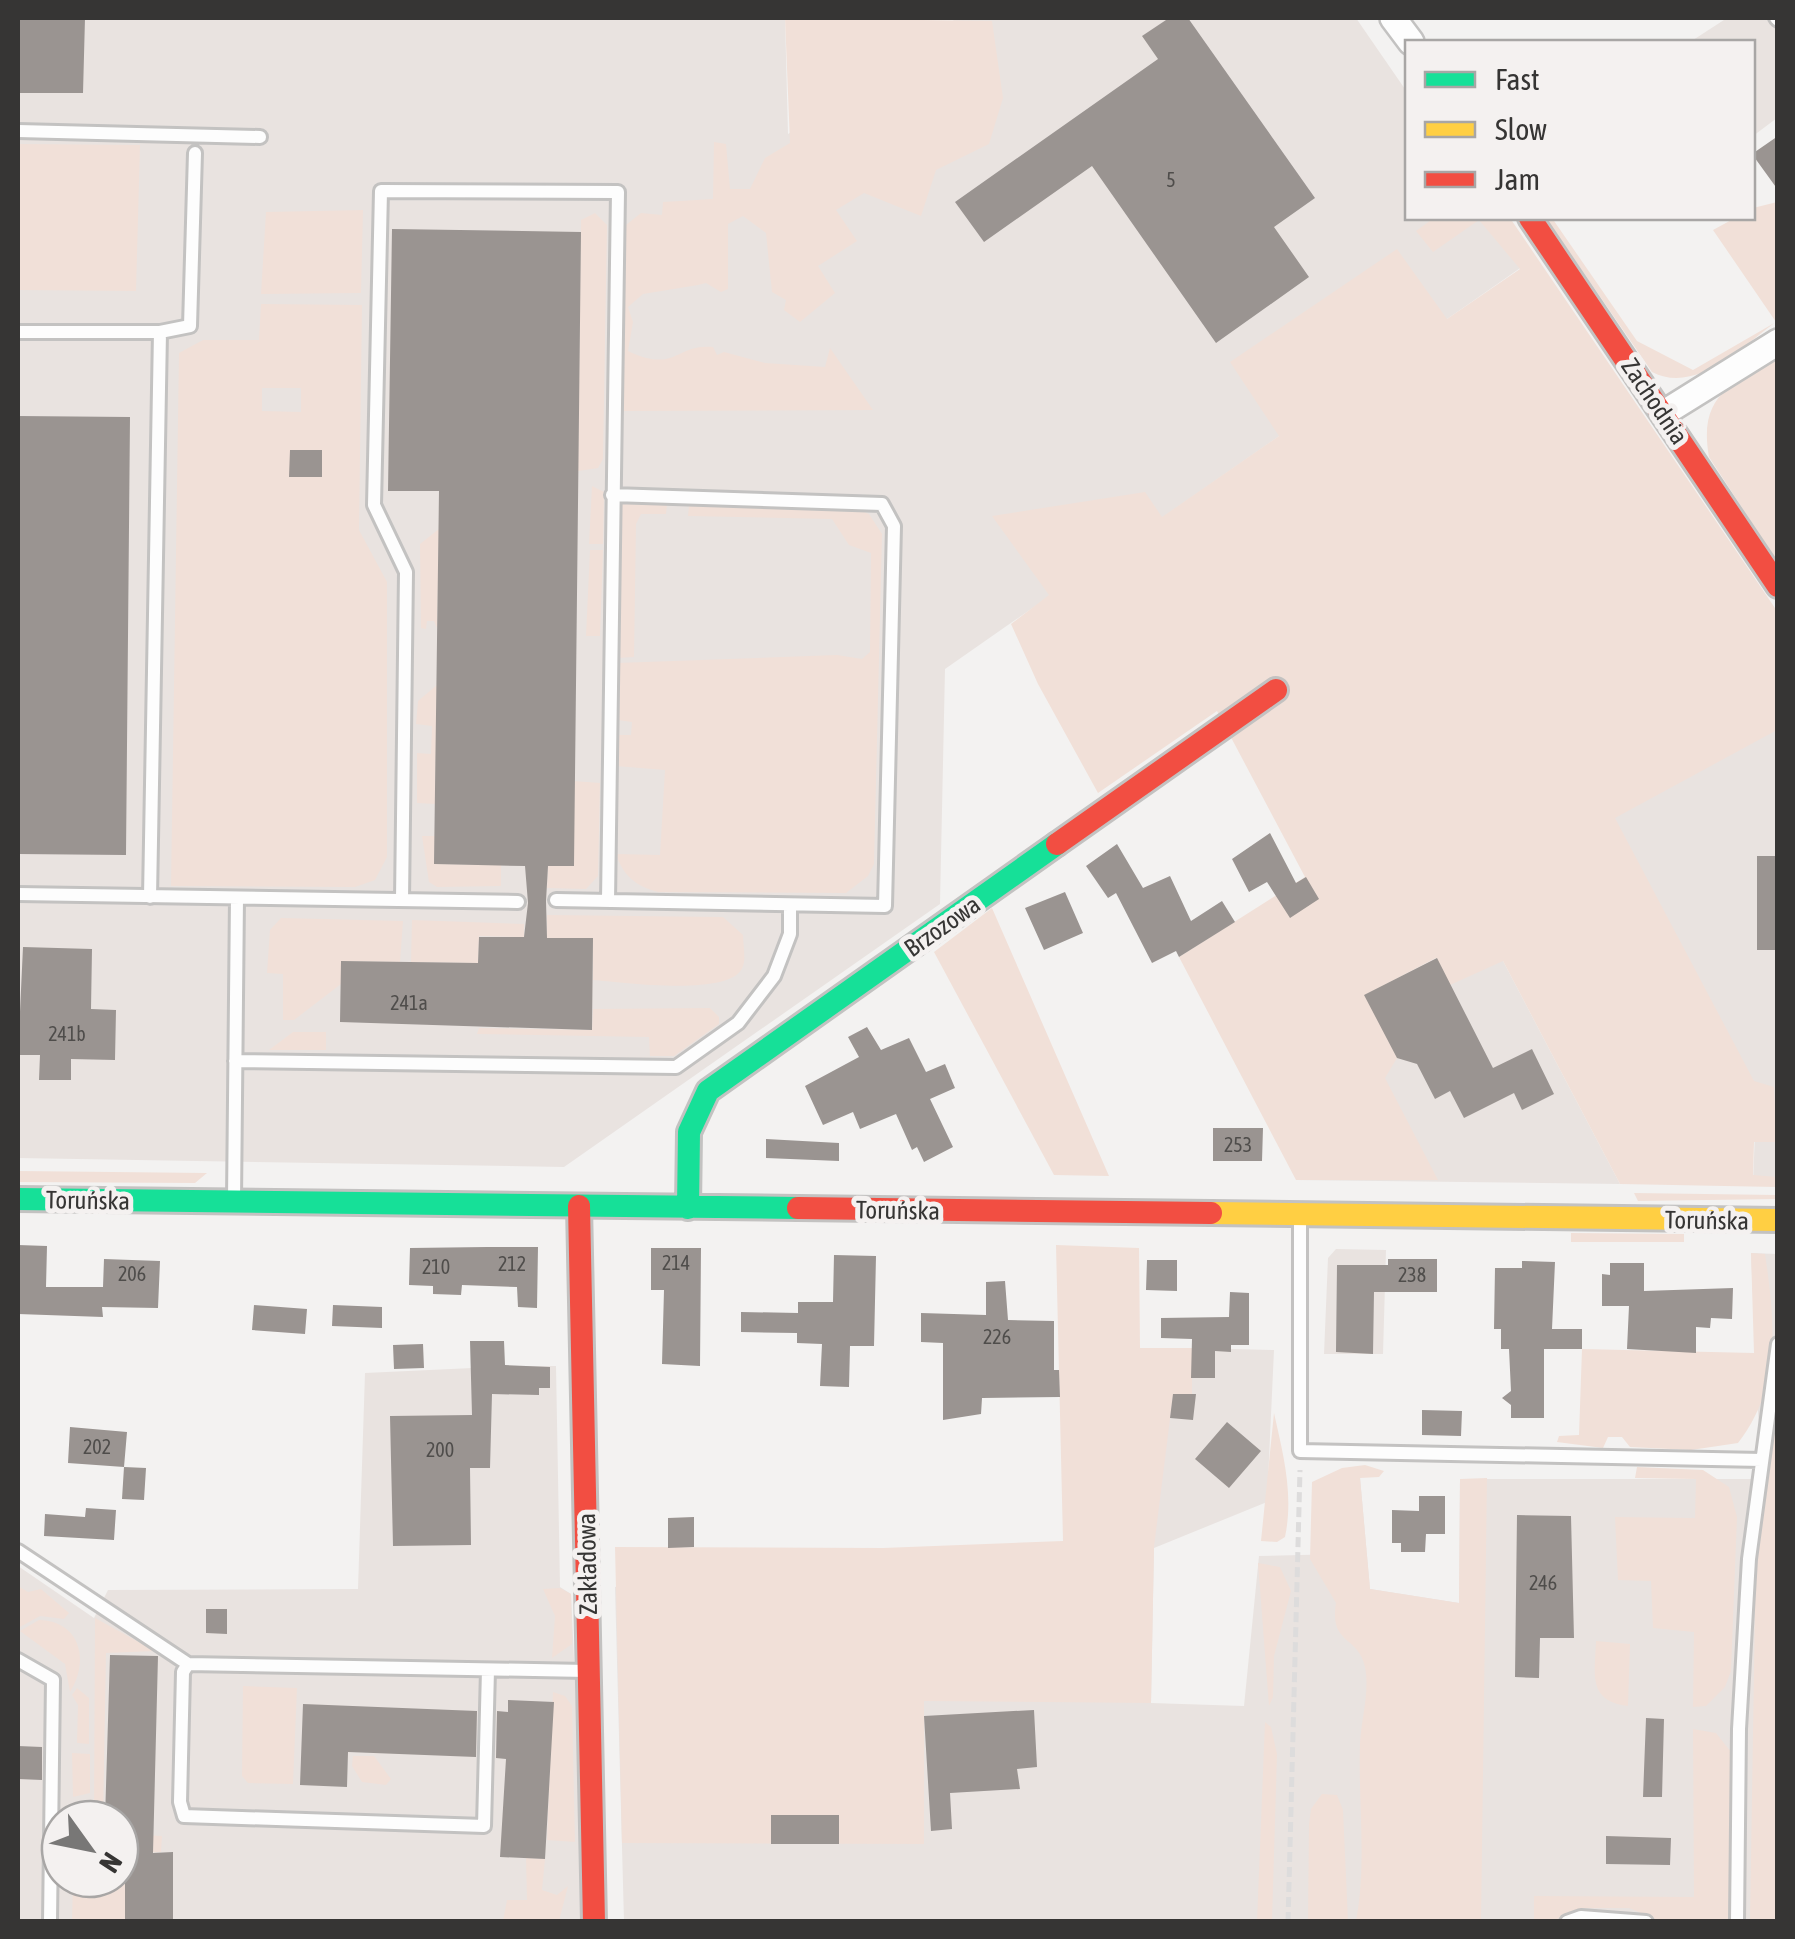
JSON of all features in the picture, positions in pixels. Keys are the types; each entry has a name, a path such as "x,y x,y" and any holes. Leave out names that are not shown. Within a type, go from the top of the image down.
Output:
{"street":[{"path":"1394,18 1409,40"},
{"name":"Zachodnia","path":"1531,220 1778,586"},
{"path":"1664,413 1778,342"},
{"name":"Brzozowa","path":"688,1208 687,1132 694,1108 708,1092 1276,690"},
{"name":"Toruńska","path":"18,1200 1778,1220"},
{"name":"Zakładowa","path":"579,1206 594,1922"}],"lane":[{"path":"18,131 260,137"},
{"path":"18,332 160,332 190,326 195,152"},
{"path":"402,900 406,572 374,504 381,191 618,192 608,901"},
{"path":"150,897 160,332"},
{"path":"556,900 885,906 894,526 882,504 612,494"},
{"path":"18,894 518,902"},
{"path":"234,1202 236,898"},
{"path":"235,1061 676,1067 738,1023 774,976 790,934 790,904"},
{"path":"1300,1214 1300,1451 1762,1460"},
{"path":"1737,1922 1740,1710 1749,1559 1778,1344"},
{"path":"18,1551 188,1664 589,1671"},
{"path":"18,1660 53,1680 50,1922"},
{"path":"188,1664 183,1672 182,1709 180,1802 184,1816 465,1826 484,1826 488,1670"},
{"path":"1567,1922 1581,1917 1646,1922"}],"path":[{"path":"1288,1922 1300,1451"}],"shaded area":[{"path":"18,18 785,18 788,134 957,18 1356,18 1405,89 1405,220 1495,220 1526,264 945,669 940,904 564,1167 18,1158"},
{"path":"785,18 992,21 1003,98 989,144 936,170 921,216 864,193 836,210 857,241 818,266 835,293 800,322 784,310 786,300 772,292 766,233 743,216 728,224 728,289 721,292 706,283 643,294 628,307 633,322 628,351 656,360 713,347 717,355 724,352 765,363 825,367 830,348 873,410 620,411 626,225 641,213 662,215 663,202 713,199 714,142 726,144 730,189 750,189 765,158 790,143"},
{"path":"1727,18 1777,18 1777,118 1755,134 1755,40 1693,40"},
{"path":"18,144 140,145 136,291 18,290"},
{"path":"1777,202 1777,321 1713,230 1731,220 1755,220 1755,208"},
{"path":"363,210 361,293 261,294 266,212"},
{"path":"595,213 607,225 603,459 598,468 578,471 581,220"},
{"path":"1431,220 1479,220 1433,252 1416,231"},
{"path":"1479,220 1511,220 1777,611 1777,730 1615,818 1754,1081 1774,1087 1777,1142 1754,1142 1753,1175 1777,1177 1777,1187 1620,1184 1503,961 1450,985 1436,958 1365,995 1397,1058 1385,1078 1438,1180 1296,1180 1179,957 1305,877 1217,711 1098,793 1038,684 1011,624 1049,595 992,516 1145,492 1162,517 1279,436 1230,362 1397,249 1447,319 1520,269"},
{"path":"1547,220 1553,220 1637,341 1693,370 1775,323 1702,373 1669,377 1652,372"},
{"path":"261,304 362,305 359,530 387,582 387,857 375,880 355,887 171,886 179,353 203,340 259,340","holes":["262,388 301,388 301,412 262,411"]},
{"path":"1777,356 1777,561 1709,457 1707,436 1714,405 1722,394"},
{"path":"592,486 604,492 603,544 589,544"},
{"path":"620,497 667,505 666,514 641,514 636,524 634,657 618,658"},
{"path":"677,503 856,508 869,514 882,534 874,864 868,876 846,893 658,892 631,879 619,861 616,854 660,855 665,770 616,766 617,735 631,735 632,722 618,720 617,663 837,655 862,659 870,652 871,553 849,545 832,519 688,516 689,506"},
{"path":"439,529 437,628 434,621 427,621 426,629 421,628 420,544"},
{"path":"590,550 603,550 600,636 586,636"},
{"path":"1777,638 1777,1184 1753,1184 1756,1106 1512,640"},
{"path":"437,685 435,804 417,803 417,753 431,754 432,726 416,724 418,701"},
{"path":"573,781 600,783 598,876 586,889 547,888 548,866 574,866"},
{"path":"422,836 435,836 434,864 501,865 501,886 437,887 429,882"},
{"path":"992,908 1109,1176 1054,1175 934,952"},
{"path":"547,915 723,917 743,935 744,963 735,976 699,985 593,980 593,939 547,938"},
{"path":"281,918 403,921 400,962 342,961 341,984 294,1020 283,1020 283,974 267,973 270,930"},
{"path":"412,920 524,924 524,937 479,936 478,963 411,962"},
{"path":"1437,958 1503,961 1620,1184 1296,1180 1364,995"},
{"path":"710,1008 719,1017 719,1024 674,1056 650,1056 649,1037 477,1034 479,1028 592,1030 593,1009"},
{"path":"293,1032 326,1032 326,1050 269,1050"},
{"path":"18,1171 207,1173 195,1183 18,1182"},
{"path":"1634,1193 1777,1195 1778,1199 1638,1201"},
{"path":"1571,1233 1684,1234 1684,1242 1571,1242"},
{"path":"1056,1245 1139,1248 1140,1348 1192,1348 1192,1394 1173,1395 1154,1547 1151,1703 924,1701 924,1844 622,1843 615,1547 883,1548 1063,1541"},
{"path":"1336,1249 1386,1250 1383,1354 1324,1354 1328,1258"},
{"path":"1751,1253 1777,1254 1777,1921 624,1921 615,1587 811,1594 814,1549 883,1548 884,1597 1061,1591 1170,1418 1173,1394 1192,1394 1192,1348 1274,1350 1267,1502 1154,1548 1151,1703 1244,1706 1259,1556 1342,1554 1360,1477 1370,1589 1459,1603 1460,1479 1761,1479"},
{"path":"1751,1253 1765,1254 1772,1353 1762,1399 1738,1443 1691,1450 1630,1447 1622,1437 1608,1437 1603,1448 1557,1442 1559,1436 1579,1435 1582,1349 1754,1353"},
{"path":"556,1366 560,1587 571,1594 586,1921 18,1921 18,1566 94,1618 108,1590 358,1589 365,1373"},
{"path":"1274,1413 1288,1505 1285,1537 1277,1542 1261,1541"},
{"path":"1777,1413 1777,1921 1750,1922 1756,1545"},
{"path":"1365,1465 1384,1471 1379,1477 1360,1478 1370,1589 1459,1603 1460,1479 1487,1478 1481,1921 1356,1921 1362,1855 1360,1744 1365,1667 1357,1649 1340,1633 1336,1603 1310,1559 1312,1482 1342,1468"},
{"path":"1637,1467 1703,1470 1729,1487 1737,1517 1731,1671 1725,1687 1706,1706 1693,1707 1694,1632 1653,1628 1651,1581 1618,1580 1615,1517 1695,1518 1696,1479 1635,1478"},
{"path":"1258,1563 1280,1567 1291,1591 1274,1656 1273,1697 1269,1706"},
{"path":"18,1586 28,1592 41,1589 69,1613 64,1619 40,1616 18,1628"},
{"path":"560,1588 571,1594 572,1644 552,1658 555,1616 543,1589"},
{"path":"95,1618 155,1651 106,1653 103,1799 94,1799"},
{"path":"39,1620 64,1627 77,1644 79,1667 70,1692 65,1664 20,1631"},
{"path":"1596,1641 1630,1644 1628,1706 1606,1698 1596,1684"},
{"path":"243,1686 297,1688 293,1784 248,1783 242,1776"},
{"path":"77,1688 89,1698 89,1744 77,1743 78,1705 72,1695"},
{"path":"553,1692 565,1696 572,1706 575,1842 547,1840"},
{"path":"1265,1722 1271,1727 1277,1754 1272,1921 1257,1922"},
{"path":"1693,1729 1716,1733 1731,1752 1730,1921 1660,1921 1629,1908 1581,1908 1553,1921 1534,1921 1534,1896 1694,1897"},
{"path":"72,1753 90,1754 90,1793 73,1797"},
{"path":"353,1756 374,1756 391,1779 386,1785 362,1782 352,1766"},
{"path":"1322,1794 1337,1795 1343,1810 1348,1921 1308,1921 1309,1824 1311,1809"},
{"path":"140,1835 162,1836 161,1852 140,1853"},
{"path":"526,1858 545,1859 542,1890 557,1895 568,1886 559,1921 503,1921 507,1900 527,1900"},
{"path":"73,1899 125,1899 125,1921 72,1922"}],"building":[{"path":"18,18 85,18 83,93 18,93"},
{"path":"1169,18 1188,18 1315,198 1274,227 1309,277 1216,343 1092,166 984,242 955,202 1158,59 1142,36"},
{"path":"1778,136 1778,190 1755,158 1755,152"},
{"path":"392,229 581,232 574,866 548,866 546,901 547,938 593,938 592,1030 340,1022 341,961 478,963 479,937 524,937 528,903 525,866 434,864 439,491 388,491"},
{"path":"18,416 130,417 126,855 18,854"},
{"path":"290,450 322,450 322,477 289,477"},
{"path":"1270,833 1296,883 1306,877 1319,899 1290,918 1267,882 1249,892 1232,859"},
{"path":"1117,844 1143,888 1170,876 1191,921 1222,901 1235,922 1179,957 1176,951 1152,963 1116,893 1108,898 1086,866"},
{"path":"1757,856 1778,856 1778,950 1757,950"},
{"path":"1065,892 1083,933 1044,950 1025,908"},
{"path":"23,947 92,949 91,1009 116,1010 115,1060 71,1059 71,1080 39,1080 40,1055 18,1055"},
{"path":"1437,958 1493,1068 1532,1049 1554,1094 1522,1110 1514,1093 1464,1118 1450,1091 1435,1099 1417,1064 1397,1058 1364,995"},
{"path":"867,1027 881,1050 909,1038 926,1072 945,1064 955,1088 930,1099 953,1147 924,1162 917,1147 912,1150 896,1114 860,1129 853,1112 823,1125 805,1086 859,1057 848,1037"},
{"path":"1213,1128 1263,1128 1262,1161 1213,1161"},
{"path":"766,1139 839,1143 839,1161 766,1158"},
{"path":"18,1245 47,1246 46,1287 103,1287 104,1259 160,1261 158,1308 102,1307 103,1317 18,1314"},
{"path":"538,1247 537,1308 518,1307 517,1287 462,1285 461,1295 433,1294 433,1286 409,1285 410,1248"},
{"path":"651,1248 701,1248 700,1366 662,1364 664,1290 651,1290"},
{"path":"834,1255 876,1256 874,1346 850,1346 849,1387 820,1386 822,1344 797,1343 797,1333 741,1332 741,1312 798,1313 798,1302 833,1302"},
{"path":"1388,1259 1437,1259 1437,1292 1374,1292 1373,1354 1336,1352 1337,1265 1388,1265"},
{"path":"1147,1260 1177,1260 1177,1291 1146,1290"},
{"path":"1522,1261 1555,1262 1552,1329 1582,1329 1582,1349 1544,1349 1544,1418 1511,1418 1511,1405 1502,1398 1511,1391 1509,1349 1501,1349 1501,1329 1494,1329 1495,1268 1522,1268"},
{"path":"1610,1263 1644,1263 1644,1291 1733,1288 1732,1319 1711,1318 1710,1328 1696,1327 1696,1353 1627,1349 1629,1306 1602,1306 1602,1274 1610,1275"},
{"path":"1005,1281 1008,1320 1054,1321 1054,1370 1059,1370 1060,1397 982,1398 981,1414 943,1420 943,1343 921,1342 921,1313 986,1315 986,1282"},
{"path":"1230,1292 1249,1293 1249,1345 1231,1345 1231,1352 1215,1351 1215,1378 1191,1378 1192,1339 1161,1338 1161,1318 1229,1317"},
{"path":"254,1305 307,1309 305,1334 252,1330"},
{"path":"333,1305 382,1307 382,1328 332,1326"},
{"path":"470,1341 504,1341 505,1365 550,1367 550,1388 539,1388 539,1395 492,1394 490,1468 470,1468 471,1545 393,1546 390,1416 472,1415"},
{"path":"423,1344 424,1368 394,1369 393,1345"},
{"path":"1173,1394 1196,1394 1193,1420 1170,1418"},
{"path":"1422,1410 1462,1411 1461,1436 1422,1435"},
{"path":"1227,1422 1261,1451 1229,1488 1195,1459"},
{"path":"70,1427 127,1432 124,1467 68,1463"},
{"path":"124,1467 146,1468 144,1500 122,1499"},
{"path":"1419,1496 1445,1496 1445,1534 1426,1534 1425,1552 1401,1552 1401,1543 1392,1543 1392,1510 1419,1511"},
{"path":"86,1508 116,1510 114,1540 44,1536 45,1514 85,1517"},
{"path":"1517,1515 1571,1516 1574,1638 1540,1638 1539,1678 1515,1677"},
{"path":"694,1517 694,1547 668,1548 668,1518"},
{"path":"206,1609 227,1609 227,1634 206,1633"},
{"path":"110,1655 158,1656 153,1853 173,1852 173,1922 125,1922 125,1899 140,1899 140,1799 106,1799"},
{"path":"508,1700 554,1702 545,1859 500,1857 506,1759 496,1758 497,1711 508,1712"},
{"path":"303,1704 477,1711 476,1757 348,1752 347,1787 300,1785"},
{"path":"1034,1710 1037,1767 1017,1769 1020,1789 950,1793 952,1829 931,1831 924,1716"},
{"path":"1646,1718 1664,1719 1662,1797 1643,1797"},
{"path":"18,1746 42,1747 42,1780 18,1779"},
{"path":"771,1815 839,1815 839,1844 771,1844"},
{"path":"1606,1836 1671,1838 1670,1865 1606,1864"}],"traffic: fast":[{"path":"688,1208 689,1132 708,1091 1057,844"},
{"path":"18,1199 798,1208"}],"traffic: slow":[{"path":"1211,1213 1778,1220"}],"traffic: jam":[{"path":"1531,220 1778,586"},
{"path":"1057,844 1276,690"},
{"path":"579,1206 594,1922"},
{"path":"798,1208 1211,1213"}]}
